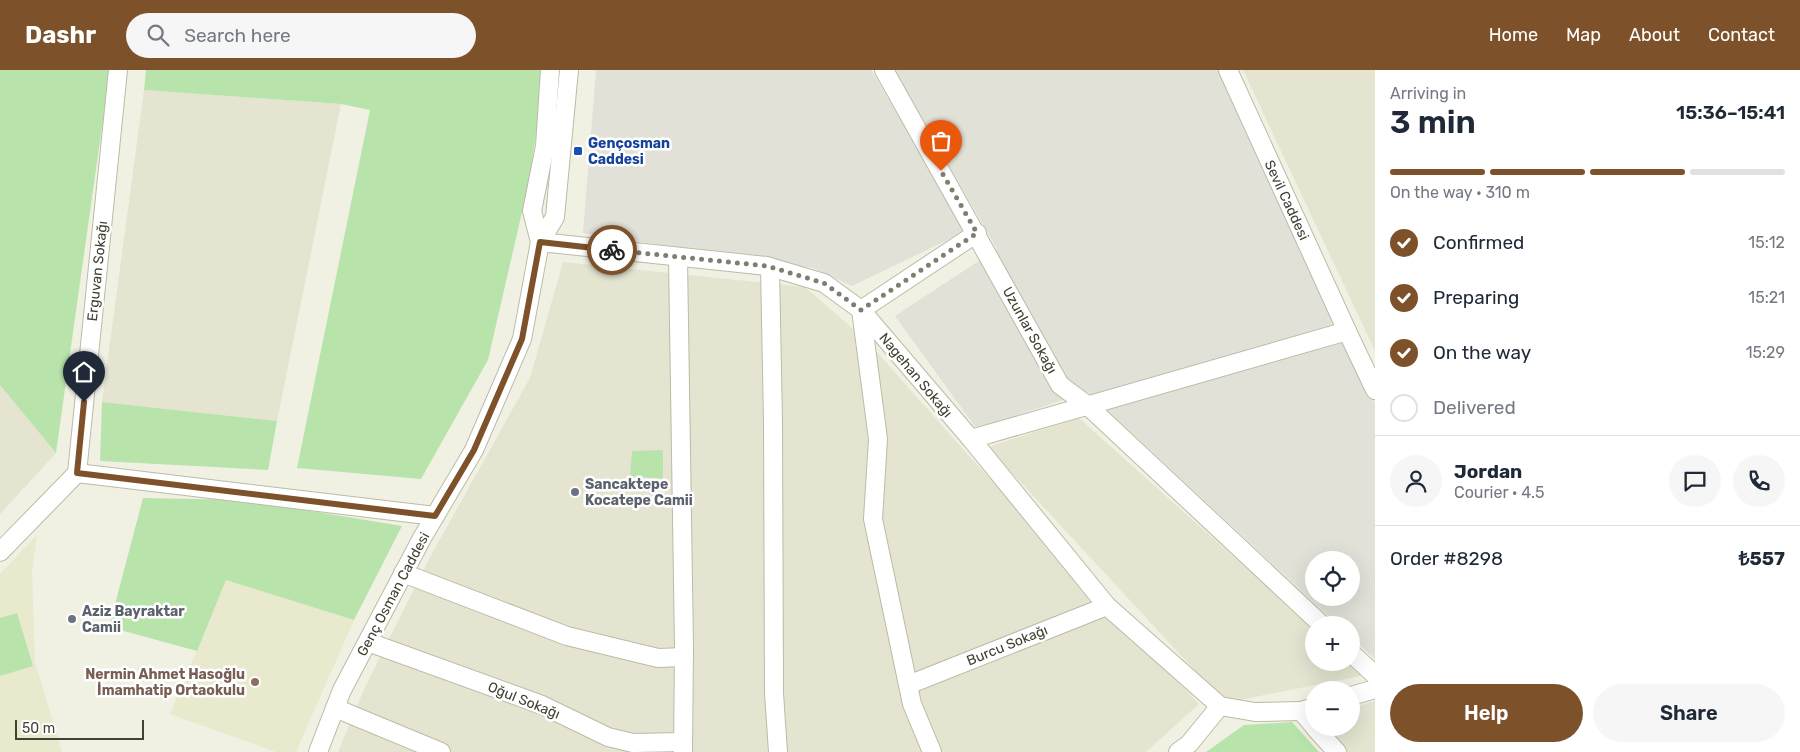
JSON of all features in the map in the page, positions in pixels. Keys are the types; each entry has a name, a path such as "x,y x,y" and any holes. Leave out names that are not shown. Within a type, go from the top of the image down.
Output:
{"street":[{"name":"Erguvan Sokağı","path":"77,473 118,70"},
{"name":"Genç Osman Caddesi","path":"540,242 532,211 545,146 550,70"},
{"name":"Genç Osman Caddesi","path":"318,752 342,690 403,574 474,450 522,339 540,242 555,217 569,70"},
{"name":"Uzunlar Sokağı","path":"884,70 977,233 1060,385 1087,405 1312,616"},
{"name":"Sevil Caddesi","path":"1228,70 1375,390"},
{"path":"932,752 912,704 873,519 878,439 861,310 977,233"},
{"name":"Nagehan Sokağı","path":"540,242 770,267 824,283 861,310 971,439 1107,606 1220,706"},
{"path":"678,258 684,657 683,747"},
{"path":"770,267 773,422 774,693 778,752"},
{"path":"971,439 1347,330"},
{"path":"0,552 77,473 435,516"},
{"path":"403,574 567,636 658,658 684,657"},
{"name":"Burcu Sokağı","path":"908,685 1107,606"},
{"name":"Oğul Sokağı","path":"368,642 542,705 608,737 633,743 683,747"},
{"path":"1360,661 1375,675"},
{"path":"1360,693 1375,689"},
{"path":"1178,752 1188,744 1220,706 1255,712 1305,709"},
{"path":"336,708 441,752"},
{"path":"1322,736 1336,752"}],"shaded area":[{"path":"596,70 871,70 966,231 852,286 813,268 583,233"},
{"path":"894,70 1220,70 1375,403 1375,659 1360,645 1360,616 1328,616 1318,606 1360,606 1360,551 1305,551 1305,594 1088,392 976,428 895,316 997,249"},
{"path":"1243,70 1375,70 1375,351"},
{"path":"144,90 341,104 277,421 102,402"},
{"path":"563,262 805,287 867,341 970,457 1199,704 1146,752 338,752 365,687 429,559 530,378"},
{"path":"0,385 56,453 0,514"},
{"path":"1079,418 1305,621 1305,671 1360,671 1365,675 1335,681 1305,681 1305,687 1225,703 988,447"},
{"path":"37,535 32,571 35,662 62,752 0,752 0,574"},
{"name":"Nermin Ahmet Hasoğlu İmamhatip Ortaokulu","path":"226,580 354,620 296,752 276,752 170,714"},
{"path":"1375,701 1375,752 1347,752 1334,736 1360,736 1360,705"}],"green space":[{"path":"0,70 110,70 56,453 0,385"},
{"path":"146,70 546,70 528,186 488,360 421,479 297,468 370,110 341,104 144,90"},
{"path":"102,402 277,421 268,470 100,461"},
{"path":"663,450 663,479 630,476 632,451"},
{"path":"143,498 244,500 402,526 354,620 226,580 197,651 109,627"},
{"path":"17,613 33,666 0,676 0,618"},
{"path":"1292,722 1319,752 1206,752 1244,725"}],"way so far":[{"path":"612,250 767,266 824,283 861,310 977,233 941,171"}],"place":[{"name":"Gençosman Caddesi","path":"578,151"},
{"name":"Sancaktepe Kocatepe Camii","path":"575,492"},
{"name":"Aziz Bayraktar Camii","path":"72,619"},
{"name":"Nermin Ahmet Hasoğlu İmamhatip Ortaokulu","path":"255,682"}],"route":[{"path":"84,402 77,473 435,516 474,450 522,339 540,242 612,250"}]}
